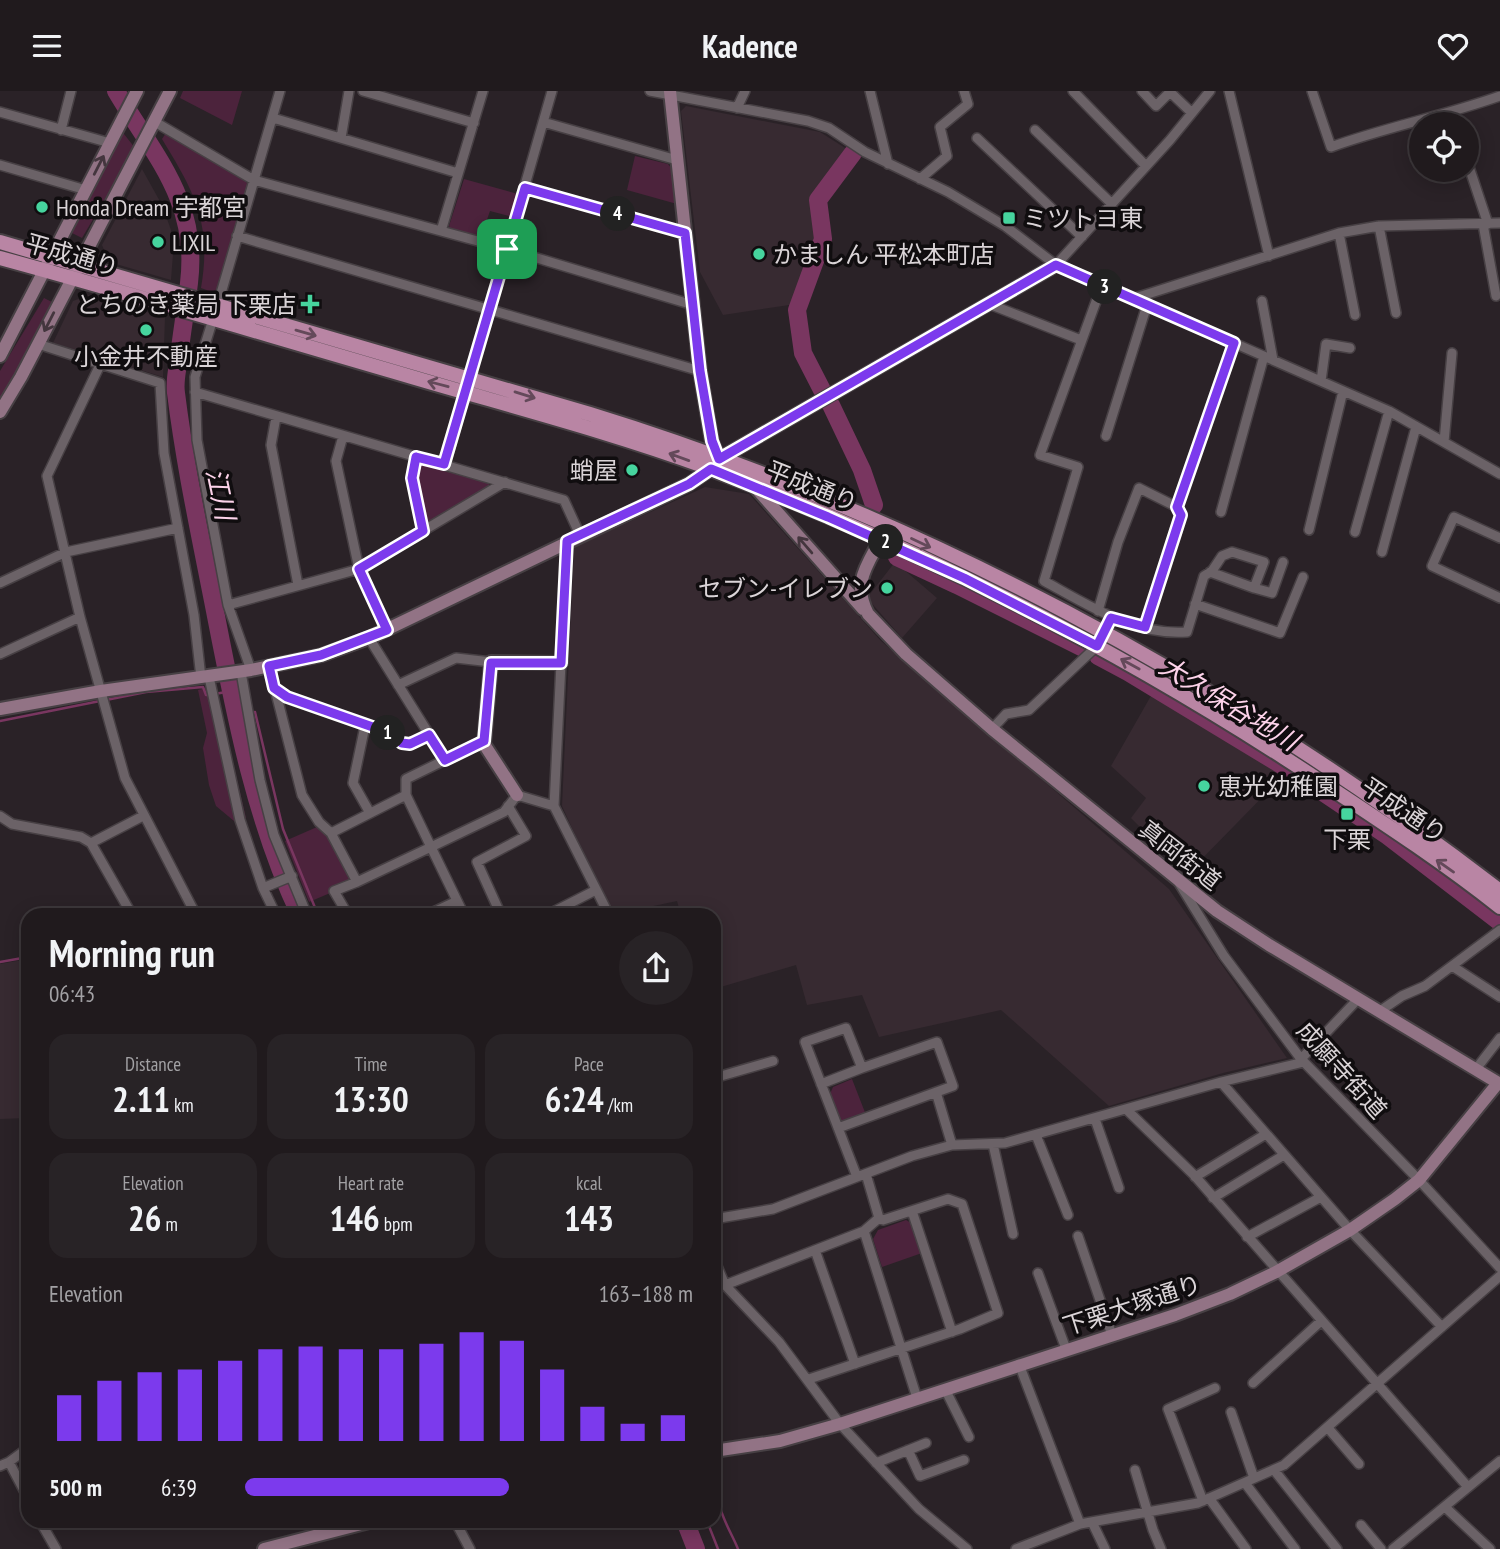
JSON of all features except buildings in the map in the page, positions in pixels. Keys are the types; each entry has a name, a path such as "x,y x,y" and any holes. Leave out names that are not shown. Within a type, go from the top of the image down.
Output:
{"main road":[{"name":"平成通り","path":"0,242 75,272 467,385 585,426 793,486 1147,673 1270,747 1389,825 1500,907"},
{"name":"平成通り","path":"0,258 48,263"},
{"name":"平成通り","path":"715,464 755,488 883,533 1028,593 1104,632 1242,713 1385,806 1500,891"}],"street":[{"path":"61,130 71,91"},
{"path":"0,412 170,91"},
{"path":"280,91 195,377 195,392 197,440 243,671 265,802 274,835 303,908"},
{"path":"341,138 349,91"},
{"path":"363,91 474,123"},
{"path":"441,231 483,91"},
{"path":"444,464 552,91"},
{"path":"650,91 820,124 888,164 948,192 1004,226 1056,265 1389,411 1500,474"},
{"path":"737,108 745,91"},
{"path":"870,91 888,164"},
{"path":"920,179 947,156 940,127 968,104 964,91"},
{"path":"1073,91 1146,166"},
{"path":"1142,91 1156,106 1170,92 1192,113"},
{"path":"0,709 101,691 243,671 321,655 387,630 689,484 715,464 1056,265 1210,91"},
{"path":"1229,91 1269,256"},
{"path":"1312,91 1331,148 1377,131 1409,123"},
{"path":"670,93 700,371 715,464"},
{"path":"0,356 4,339 48,263 135,94"},
{"path":"1454,112 1500,96"},
{"path":"0,112 110,143"},
{"path":"272,118 458,173"},
{"path":"543,122 677,160"},
{"path":"154,124 254,180 507,249 693,305"},
{"path":"1035,130 1112,204"},
{"path":"977,138 1082,236"},
{"path":"0,165 86,190"},
{"path":"1473,182 1486,224 1496,296"},
{"path":"525,188 685,233"},
{"path":"1132,299 1339,233 1379,226 1500,223"},
{"path":"1379,226 1396,313"},
{"path":"1339,233 1355,315"},
{"path":"237,236 700,371"},
{"path":"1102,285 1040,455 1078,467 1044,581 1111,618 1172,633 1187,632 1204,576 1222,556 1232,552 1264,562 1254,588"},
{"path":"1221,512 1269,358 1262,301"},
{"path":"989,304 1081,340"},
{"path":"1106,436 1147,305"},
{"path":"1177,507 1234,343"},
{"path":"38,344 160,383 164,453 207,677 240,820 273,908"},
{"path":"1321,381 1326,344 1350,348"},
{"path":"1444,442 1452,353"},
{"path":"100,365 47,476 80,617 125,778 192,908"},
{"path":"1309,530 1343,391"},
{"path":"195,392 564,500 580,535"},
{"path":"1355,532 1389,411"},
{"path":"276,417 271,445 299,585"},
{"path":"1382,552 1416,427"},
{"path":"344,436 336,461 359,569 387,630"},
{"path":"416,457 412,478 423,531"},
{"path":"228,605 359,569 505,482"},
{"name":"真岡街道","path":"755,488 906,654 992,729 1177,880 1217,911 1269,945 1499,1083"},
{"path":"1098,611 1118,542 1139,488 1177,507 1181,515 1145,627"},
{"path":"1500,538 1454,517 1432,566 1500,598"},
{"path":"0,583 66,552 178,528"},
{"path":"868,614 862,602 860,584 883,533"},
{"path":"567,541 554,806 605,908"},
{"path":"1210,572 1272,593 1283,562"},
{"path":"1195,604 1280,633 1303,577"},
{"path":"0,654 80,617"},
{"path":"992,729 1006,714 1029,710 1097,646 1111,618"},
{"path":"369,638 445,760"},
{"path":"398,685 456,658 491,663 561,663"},
{"path":"491,663 484,744 517,795 554,806"},
{"path":"269,666 302,795 319,822 331,833 357,882"},
{"path":"274,688 287,697 387,732 402,743 410,744 429,735"},
{"path":"365,726 354,783 370,813"},
{"path":"460,908 406,795 406,779 484,741"},
{"path":"331,833 406,795"},
{"path":"344,908 334,891 504,812 517,795"},
{"path":"498,908 477,862 526,836 508,806"},
{"path":"0,816 12,824 81,837 90,843 128,908"},
{"path":"90,843 143,816"},
{"path":"263,888 292,876"},
{"name":"成願寺街道","path":"1177,880 1224,956 1302,1060 1500,1268"},
{"path":"561,908 596,890"},
{"path":"442,908 457,901"},
{"path":"1380,1011 1402,996 1425,986 1500,930"},
{"path":"1452,966 1500,997"},
{"path":"721,1218 773,1209 912,1156 952,1145 993,1145 1036,1135 1302,1060 1359,998"},
{"path":"862,1068 846,1027 805,1042 838,1129 879,1218"},
{"path":"1476,1069 1500,1038"},
{"path":"821,1084 937,1042 953,1086 838,1129"},
{"path":"721,1075 772,1061"},
{"path":"1221,1082 1350,1230 1442,1327"},
{"name":"下栗大塚通り","path":"721,1450 780,1441 840,1424 1230,1294 1276,1272 1350,1230 1419,1180 1499,1083"},
{"path":"936,1092 952,1145"},
{"path":"1127,1110 1195,1177 1468,1487"},
{"path":"1095,1119 1119,1188"},
{"path":"1195,1177 1266,1134"},
{"path":"1036,1135 1068,1215"},
{"path":"993,1145 1013,1234"},
{"path":"1213,1198 1284,1155"},
{"path":"1247,1237 1321,1197"},
{"path":"809,1380 998,1314 962,1204 948,1199 883,1220 879,1218"},
{"path":"912,1211 952,1332"},
{"path":"725,1285 864,1231 879,1218"},
{"path":"864,1231 917,1398"},
{"path":"1078,1236 1112,1335"},
{"path":"816,1250 855,1364"},
{"path":"1038,1273 1066,1349"},
{"path":"721,1276 725,1285 779,1342 840,1424 919,1509 967,1549"},
{"path":"1016,1549 1080,1524 1206,1500 1284,1465 1500,1276"},
{"path":"1252,1383 1321,1321"},
{"path":"1019,1364 1080,1524"},
{"path":"1214,1388 1168,1409 1206,1500 1246,1549"},
{"path":"945,1389 969,1437"},
{"path":"1231,1412 1249,1481 1295,1549"},
{"path":"1328,1427 1359,1464"},
{"path":"876,1463 926,1443"},
{"path":"908,1450 920,1476 964,1459"},
{"path":"21,1453 4,1464 21,1488"},
{"path":"1393,1549 1500,1461"},
{"path":"1274,1469 1337,1549"},
{"path":"1135,1470 1161,1549"},
{"path":"1445,1507 1490,1549"},
{"path":"1092,1522 1105,1549"},
{"path":"1360,1525 1381,1549"},
{"path":"44,1528 56,1549"},
{"path":"264,1549 346,1528"},
{"path":"459,1528 470,1549"}],"shaded area":[{"path":"183,91 242,91 232,125 180,98"},
{"path":"686,106 820,132 853,153 818,200 823,237 796,304 723,315 700,272 681,111"},
{"path":"124,130 135,148 82,238 72,233"},
{"path":"166,133 245,178 248,186 219,288 212,292 201,288 204,265 202,227 192,193 162,139"},
{"path":"635,156 668,164 672,169 677,204 627,190"},
{"path":"142,169 162,205 171,230 171,280 109,262 102,245"},
{"path":"464,179 518,194 513,217 490,211 480,240 453,233 449,226"},
{"path":"89,295 165,317 163,377 53,343 73,301"},
{"path":"44,298 54,303 0,408 0,371"},
{"path":"426,463 489,481 489,489 432,522 424,519 417,481 419,466"},
{"path":"705,487 749,494 881,641 1169,889 1287,1058 1223,1073 1109,1106 1001,1010 879,1037 862,995 807,1005 796,965 721,987 721,908 679,908 677,901 644,908 608,908 562,806 574,547"},
{"path":"895,562 937,598 902,638 867,598"},
{"path":"215,686 246,818 234,821 216,806 209,785 203,748 207,733 198,690"},
{"name":"恵光幼稚園","path":"1152,694 1284,775 1187,874 1131,818 1146,798 1111,766"},
{"path":"317,827 345,861 349,885 309,902 285,841"},
{"path":"21,960 21,1118 0,1119 0,964"},
{"path":"852,1079 866,1115 846,1123 841,1120 830,1094 833,1087"},
{"path":"906,1220 913,1224 922,1253 882,1267 873,1239 878,1230"}],"waterway":[{"name":"江川","path":"116,91 171,181 187,228 189,283 175,384 184,448 248,766 271,842 297,908"},
{"name":"大久保谷地川","path":"822,390 803,353 797,310 823,239 818,200 853,153"},
{"name":"大久保谷地川","path":"793,321 800,326"},
{"name":"大久保谷地川","path":"831,405 862,470 874,505"},
{"name":"大久保谷地川","path":"897,557 1083,648"},
{"name":"大久保谷地川","path":"1098,656 1293,772 1388,836 1500,922"},
{"path":"106,700 146,692 203,687 206,695 209,695"},
{"path":"215,694 231,691"},
{"path":"0,721 100,701"},
{"path":"251,713 255,712 283,829 315,908"},
{"path":"0,962 21,958"},
{"path":"721,1511 738,1549"},
{"name":"江川","path":"688,1528 696,1549"},
{"path":"710,1528 718,1549"}],"place":[{"name":"Honda Dream 宇都宮","path":"42,207"},
{"name":"ミツトヨ東","path":"1009,218"},
{"name":"LIXIL","path":"158,242"},
{"name":"かましん 平松本町店","path":"759,254"},
{"name":"とちのき薬局 下栗店","path":"310,304"},
{"name":"小金井不動産","path":"146,330"},
{"name":"蛸屋","path":"632,470"},
{"name":"セブン-イレブン","path":"887,588"},
{"name":"恵光幼稚園","path":"1204,786"},
{"name":"下栗","path":"1347,814"}],"route":[{"path":"525,188 685,233 700,371 712,441 719,459 1056,265 1234,343 1177,507 1181,515 1145,627 1111,618 1097,646 964,578 828,517 711,469 689,484 567,541 561,663 491,663 484,741 445,760 429,735 410,744 402,743 387,732 287,697 274,688 269,666 321,655 387,630 359,569 423,531 412,478 416,457 444,464 507,249 525,188"}]}
